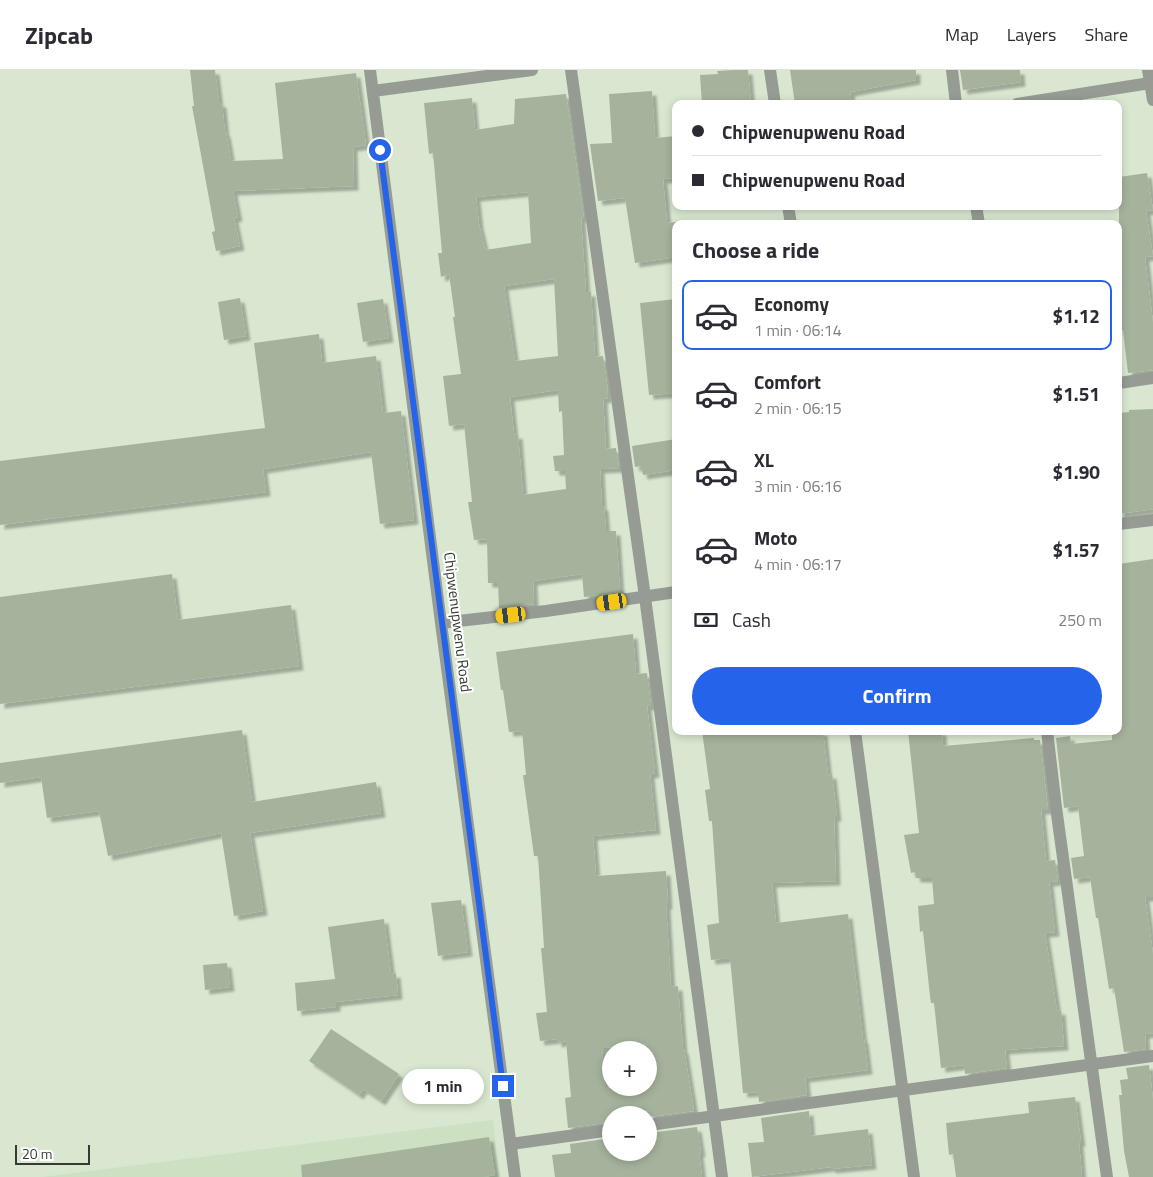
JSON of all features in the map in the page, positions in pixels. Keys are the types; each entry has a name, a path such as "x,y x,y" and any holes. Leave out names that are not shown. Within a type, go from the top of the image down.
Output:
{"street":[{"name":"Chipwenupwenu Road","path":"370,70 516,1177"},
{"path":"373,91 532,70"},
{"path":"571,70 645,597 722,1177"},
{"path":"770,70 774,100"},
{"path":"952,70 956,100"},
{"path":"1035,100 1149,76 1153,100"},
{"path":"1122,383 1153,378"},
{"path":"1122,524 1153,520"},
{"path":"442,623 546,611 672,593"},
{"path":"856,735 914,1177"},
{"path":"1047,735 1107,1177"},
{"path":"657,1124 1153,1056"},
{"path":"511,1144 602,1131"}],"shaded area":[{"path":"493,1120 499,1177 42,1177"}],"building":[{"path":"190,70 215,70 219,103 222,103 225,133 231,161 283,159 275,83 356,73 366,145 353,147 354,186 233,191 238,217 234,218 240,246 216,251 212,232 215,231 192,106 194,106"},
{"path":"748,70 751,100 702,100 700,75 718,74 717,71"},
{"path":"790,70 916,70 916,80 850,92 851,100 794,100"},
{"path":"960,70 1020,70 1021,82 963,90"},
{"path":"652,91 655,138 672,136 672,178 663,179 667,223 672,222 672,258 635,263 625,198 598,201 590,144 612,143 609,94"},
{"path":"566,94 584,218 581,218 586,292 591,292 595,357 603,356 607,384 608,398 603,399 606,449 616,448 619,468 600,469 602,506 604,506 606,531 616,531 620,592 584,597 582,574 533,581 534,604 499,608 498,583 488,583 487,539 474,540 468,502 472,502 464,424 449,426 443,376 461,374 449,274 441,277 438,253 442,253 433,153 429,154 424,103 472,98 475,130 514,124 515,99","holes":["528,192 531,243 485,250 479,224 476,197","554,279 558,356 515,361 504,286","558,390 559,412 562,411 564,455 553,456 555,471 565,471 566,489 523,495 518,434 514,435 510,397"]},
{"path":"1147,173 1153,210 1146,211 1153,256 1145,257 1153,323 1153,370 1128,373 1122,330 1122,220 1119,220 1119,210 1122,210 1122,177"},
{"path":"240,298 246,336 224,340 218,302"},
{"path":"383,299 389,338 363,342 357,303"},
{"path":"672,299 672,393 649,395 640,303"},
{"path":"319,334 322,363 376,356 383,413 401,411 414,520 380,524 371,452 263,469 266,492 0,525 0,461 265,428 254,343"},
{"path":"1153,409 1153,509 1122,514 1122,413 1129,412 1129,410"},
{"path":"672,440 672,471 643,475 641,466 635,467 632,446"},
{"path":"1153,559 1153,897 1145,897 1153,954 1153,1033 1145,1034 1146,1049 1124,1052 1114,988 1109,989 1090,877 1074,879 1071,858 1084,856 1078,806 1064,808 1056,738 1070,736 1071,744 1112,740 1112,735 1122,735 1122,564"},
{"path":"172,574 178,620 291,605 299,666 0,704 0,597"},
{"path":"633,634 636,674 647,673 651,706 647,706 655,773 650,774 656,830 593,836 596,876 666,871 671,987 678,986 683,1049 694,1111 657,1116 657,1106 602,1106 602,1123 568,1128 565,1098 571,1097 566,1041 557,1043 557,1039 540,1041 536,1013 547,1012 541,948 544,948 538,856 534,856 523,775 526,775 522,731 509,732 503,690 501,690 496,652"},
{"path":"242,730 252,802 376,782 381,813 250,833 263,911 234,916 221,833 108,856 99,811 47,818 41,777 0,783 0,763"},
{"path":"703,735 823,735 828,775 832,774 837,817 834,817 836,881 772,883 776,923 848,914 868,1070 805,1078 807,1095 759,1102 758,1092 743,1093 730,958 711,960 707,925 719,923 712,821 709,821 705,790 710,789"},
{"path":"908,735 942,735 943,746 1034,738 1034,740 1040,740 1048,810 1041,810 1046,861 1055,860 1058,881 1049,882 1055,932 1045,933 1057,1011 1061,1010 1064,1046 1005,1050 1007,1068 965,1074 964,1065 941,1068 934,1003 931,1003 923,931 920,932 918,906 934,904 932,878 916,878 915,872 911,873 904,835 919,833"},
{"path":"461,900 468,952 438,956 431,903"},
{"path":"384,919 391,974 396,973 398,995 336,1002 336,1007 297,1011 295,983 335,979 328,927"},
{"path":"227,963 230,987 205,990 203,965"},
{"path":"331,1029 399,1074 381,1101 363,1089 359,1095 309,1061"},
{"path":"1149,1065 1153,1100 1153,1177 1129,1177 1124,1151 1119,1095 1122,1095 1120,1080 1128,1079 1126,1068"},
{"path":"1075,1097 1081,1142 1079,1142 1082,1177 956,1177 953,1154 949,1155 946,1123 1029,1113 1028,1102"},
{"path":"809,1111 811,1136 868,1129 872,1165 831,1169 831,1167 752,1177 748,1143 764,1142 761,1118"},
{"path":"697,1127 702,1177 555,1177 552,1155 571,1153 570,1144 602,1139 602,1161 657,1161 657,1132"},
{"path":"489,1137 495,1175 484,1177 302,1177 301,1165"}],"route":[{"path":"380,150 503,1086"}]}
